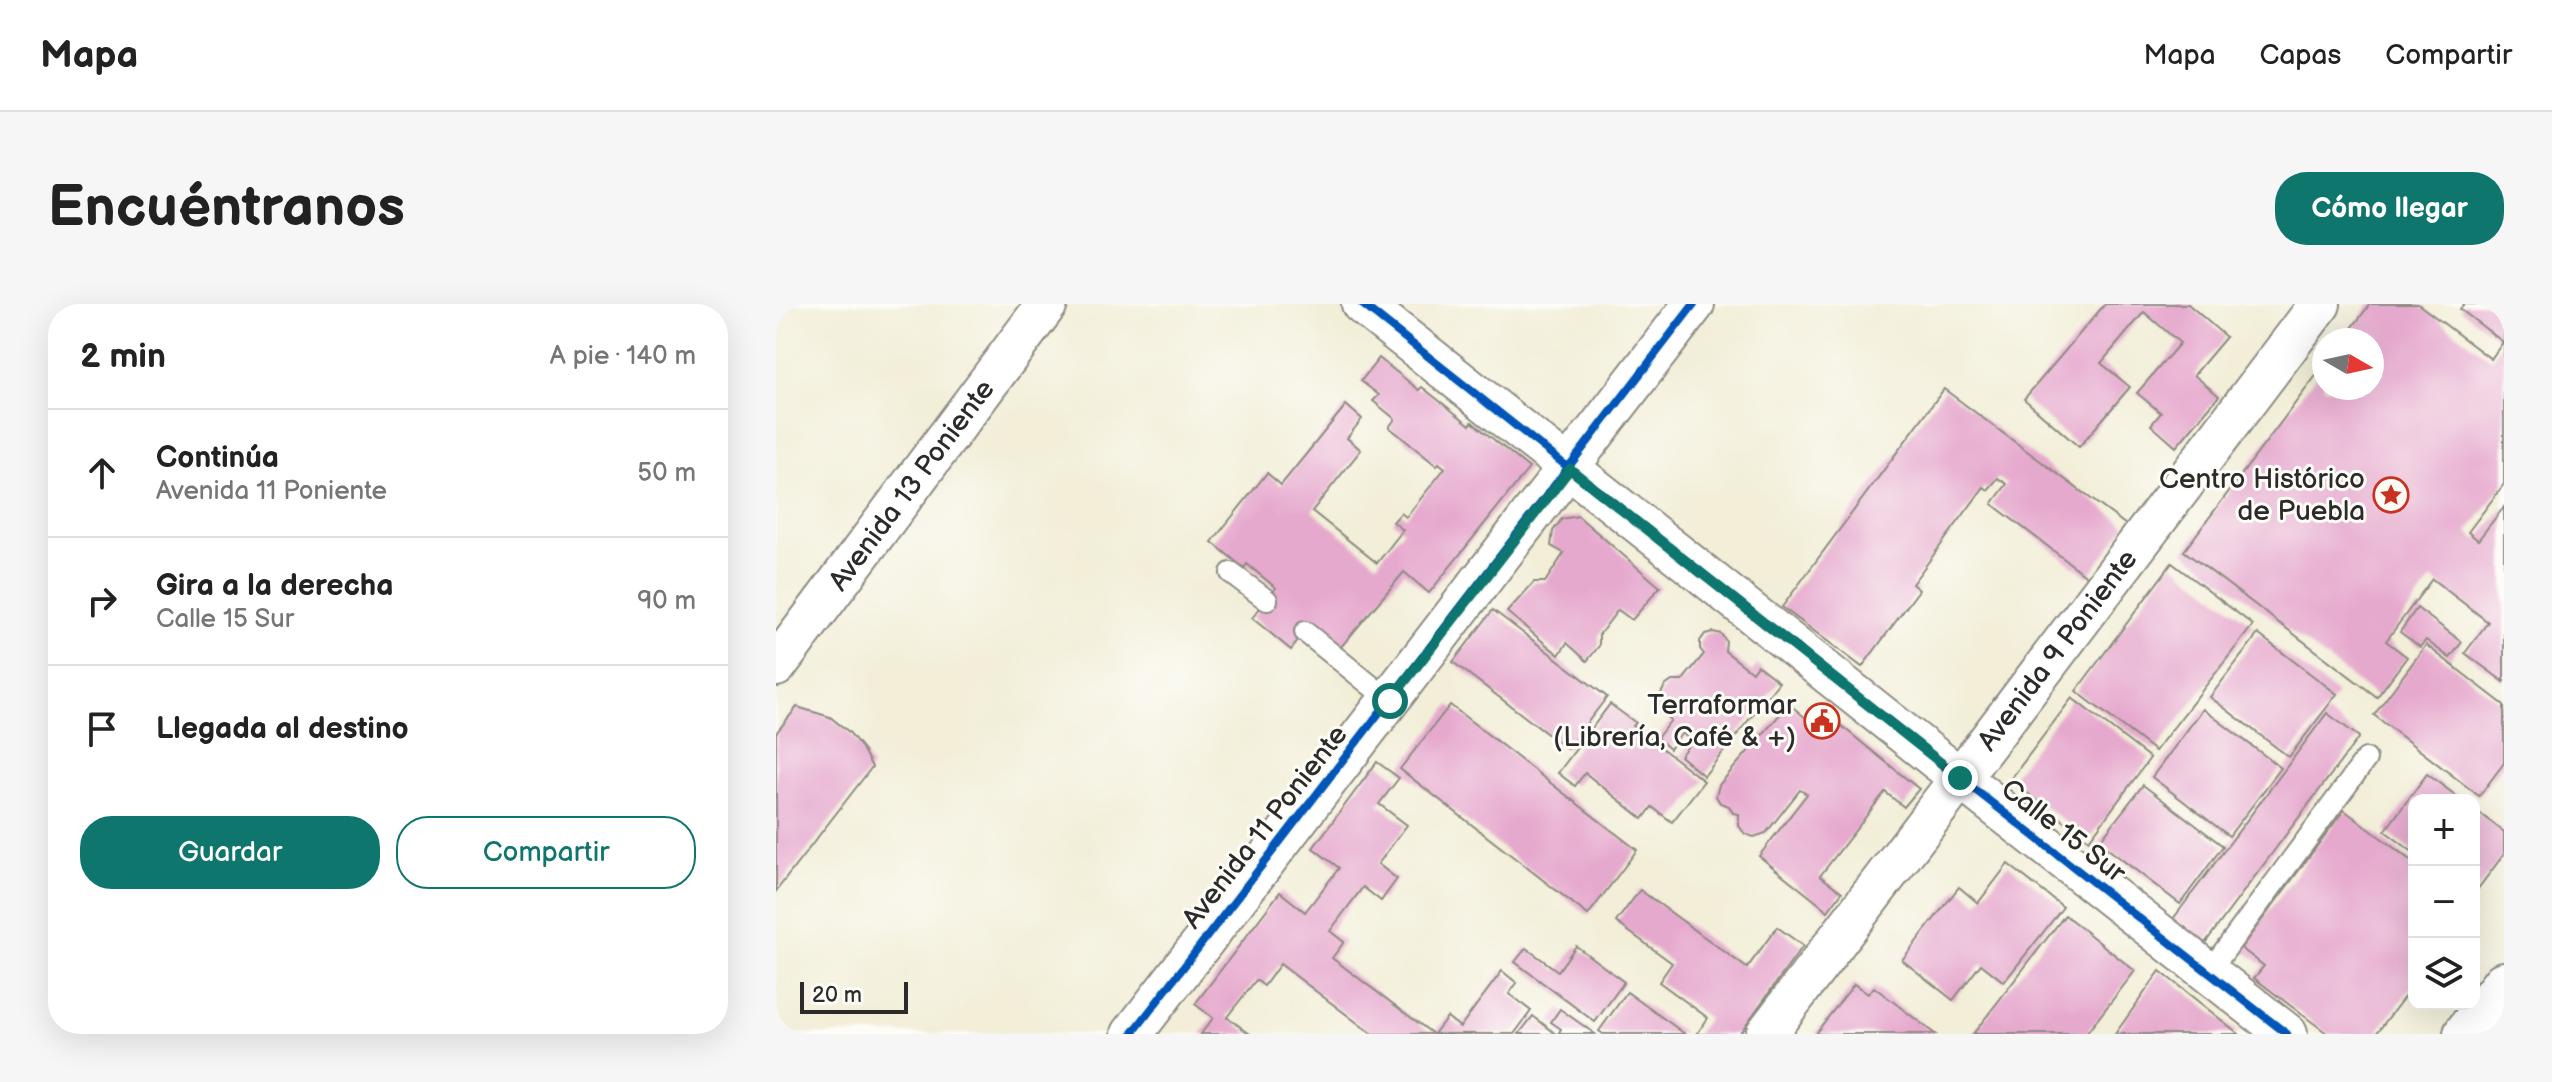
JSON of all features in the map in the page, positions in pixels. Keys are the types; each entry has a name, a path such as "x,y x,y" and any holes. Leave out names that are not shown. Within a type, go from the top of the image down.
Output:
{"main road":[{"path":"2466,1034 2504,984"}],"street":[{"name":"Avenida 13 Poniente","path":"776,666 1047,304"},
{"name":"Calle 15 Sur","path":"1362,304 2287,1034"},
{"name":"Avenida 11 Poniente","path":"1132,1034 1694,304"},
{"name":"Avenida 9 Poniente","path":"1766,1034 2320,304"}],"lane":[{"path":"1231,573 1267,600"},
{"path":"1305,632 1390,701"},
{"path":"2208,973 2366,759"}],"building":[{"path":"2105,304 2188,304 2226,337 2194,375 2219,396 2176,447 2151,425 2161,413 2137,393 2180,343 2144,312 2101,363 2130,387 2079,447 2024,399"},
{"path":"2370,304 2418,304 2491,359 2503,342 2460,309 2464,304 2504,304 2504,484 2468,532 2478,540 2504,507 2504,682 2465,653 2488,622 2432,579 2386,641 2407,657 2377,697 2184,551 2312,381 2312,400 2384,400 2384,328 2352,328"},
{"path":"1379,358 1419,390 1422,387 1470,425 1472,422 1529,468 1429,593 1404,572 1340,648 1311,624 1291,650 1252,618 1276,588 1247,564 1244,568 1212,542 1267,473 1281,485 1346,405 1362,419 1347,438 1361,450 1312,511 1377,563 1403,530 1393,522 1401,513 1406,517 1445,468 1439,463 1437,466 1389,427 1395,419 1373,401 1379,395 1361,381"},
{"path":"1944,389 2126,525 2088,577 1992,504 2007,484 1998,478 1988,490 1984,487 1912,584 1919,590 1862,667 1782,607"},
{"path":"1578,516 1660,587 1632,620 1618,610 1599,635 1599,646 1587,661 1567,643 1559,655 1507,612 1534,582 1545,582 1564,553 1551,546 1553,531 1562,519"},
{"path":"2172,563 2253,625 2155,751 2076,691"},
{"path":"2417,608 2462,642 2450,658 2426,640 2420,647 2400,632"},
{"path":"1493,610 1607,697 1567,749 1453,662"},
{"path":"1705,634 1721,634 1726,641 1725,651 1752,672 1757,665 1779,682 1704,776 1680,756 1692,741 1682,733 1670,749 1657,738 1671,720 1661,712 1658,699 1665,686 1672,681 1682,681 1704,654 1700,641"},
{"path":"2258,634 2337,694 2289,757 2210,697"},
{"path":"2426,645 2504,705 2504,763 2480,795 2476,794 2374,715"},
{"path":"2072,698 2150,758 2089,840 2010,780"},
{"path":"1610,704 1636,723 1633,726 1704,781 1672,822 1652,807 1643,819 1585,773 1575,786 1558,773"},
{"path":"1789,704 1813,724 1823,711 1919,789 1904,807 1885,792 1820,876 1842,892 1828,911 1759,856 1807,794 1800,790 1766,833 1754,837 1745,834 1739,826 1739,814 1720,803 1716,796 1719,785"},
{"path":"1450,705 1637,850 1588,915 1400,769"},
{"path":"797,707 830,717 849,732 872,767 776,891 776,733"},
{"path":"2203,709 2281,768 2229,836 2152,777"},
{"path":"2327,713 2359,737 2205,943 2173,919"},
{"path":"1377,762 1399,778 1379,804 1407,825 1378,864 1397,879 1381,901 1363,887 1330,931 1344,942 1332,958 1433,1034 1372,1034 1280,964 1264,986 1256,980 1227,1017 1250,1034 1201,1034 1213,1018 1195,1004 1280,892 1305,912 1339,868 1313,848"},
{"path":"2427,774 2454,794 2412,794"},
{"path":"2143,785 2223,846 2180,904 2099,842"},
{"path":"2408,800 2408,848 2385,831"},
{"path":"2344,810 2408,858 2408,992 2376,1034 2328,1034 2254,978 2264,966 2241,948"},
{"path":"2480,814 2504,832 2504,854 2480,886"},
{"path":"2008,864 2063,907 2004,982 1981,964 1953,1000 1902,960 1959,887 1978,903"},
{"path":"1640,890 1747,968 1777,927 1803,946 1739,1034 1697,1034 1708,1018 1659,982 1672,963 1616,922"},
{"path":"2065,915 2135,971 2086,1034 1973,1034"},
{"path":"1576,946 1624,982 1595,1022 1515,962 1526,948 1558,971"},
{"path":"1502,971 1517,983 1509,994 1531,1011 1514,1034 1434,1034 1447,1017 1460,1027"},
{"path":"2160,971 2239,1034 2115,1034"},
{"path":"1854,984 1868,994 1874,987 1935,1034 1815,1034"},
{"path":"1627,992 1685,1034 1603,1034 1599,1031"},
{"path":"1560,1009 1595,1034 1558,1034 1561,1029 1551,1022"},
{"path":"1533,1016 1556,1034 1519,1034"}],"cycle path":[{"path":"1362,304 2287,1034"},
{"path":"1132,1034 1694,304"}],"place":[{"name":"Centro Histórico de Puebla","path":"2391,495"},
{"name":"Terraformar (Librería, Café & +)","path":"1822,721"}],"route":[{"path":"1390,701 1570,469 1960,778"}]}
